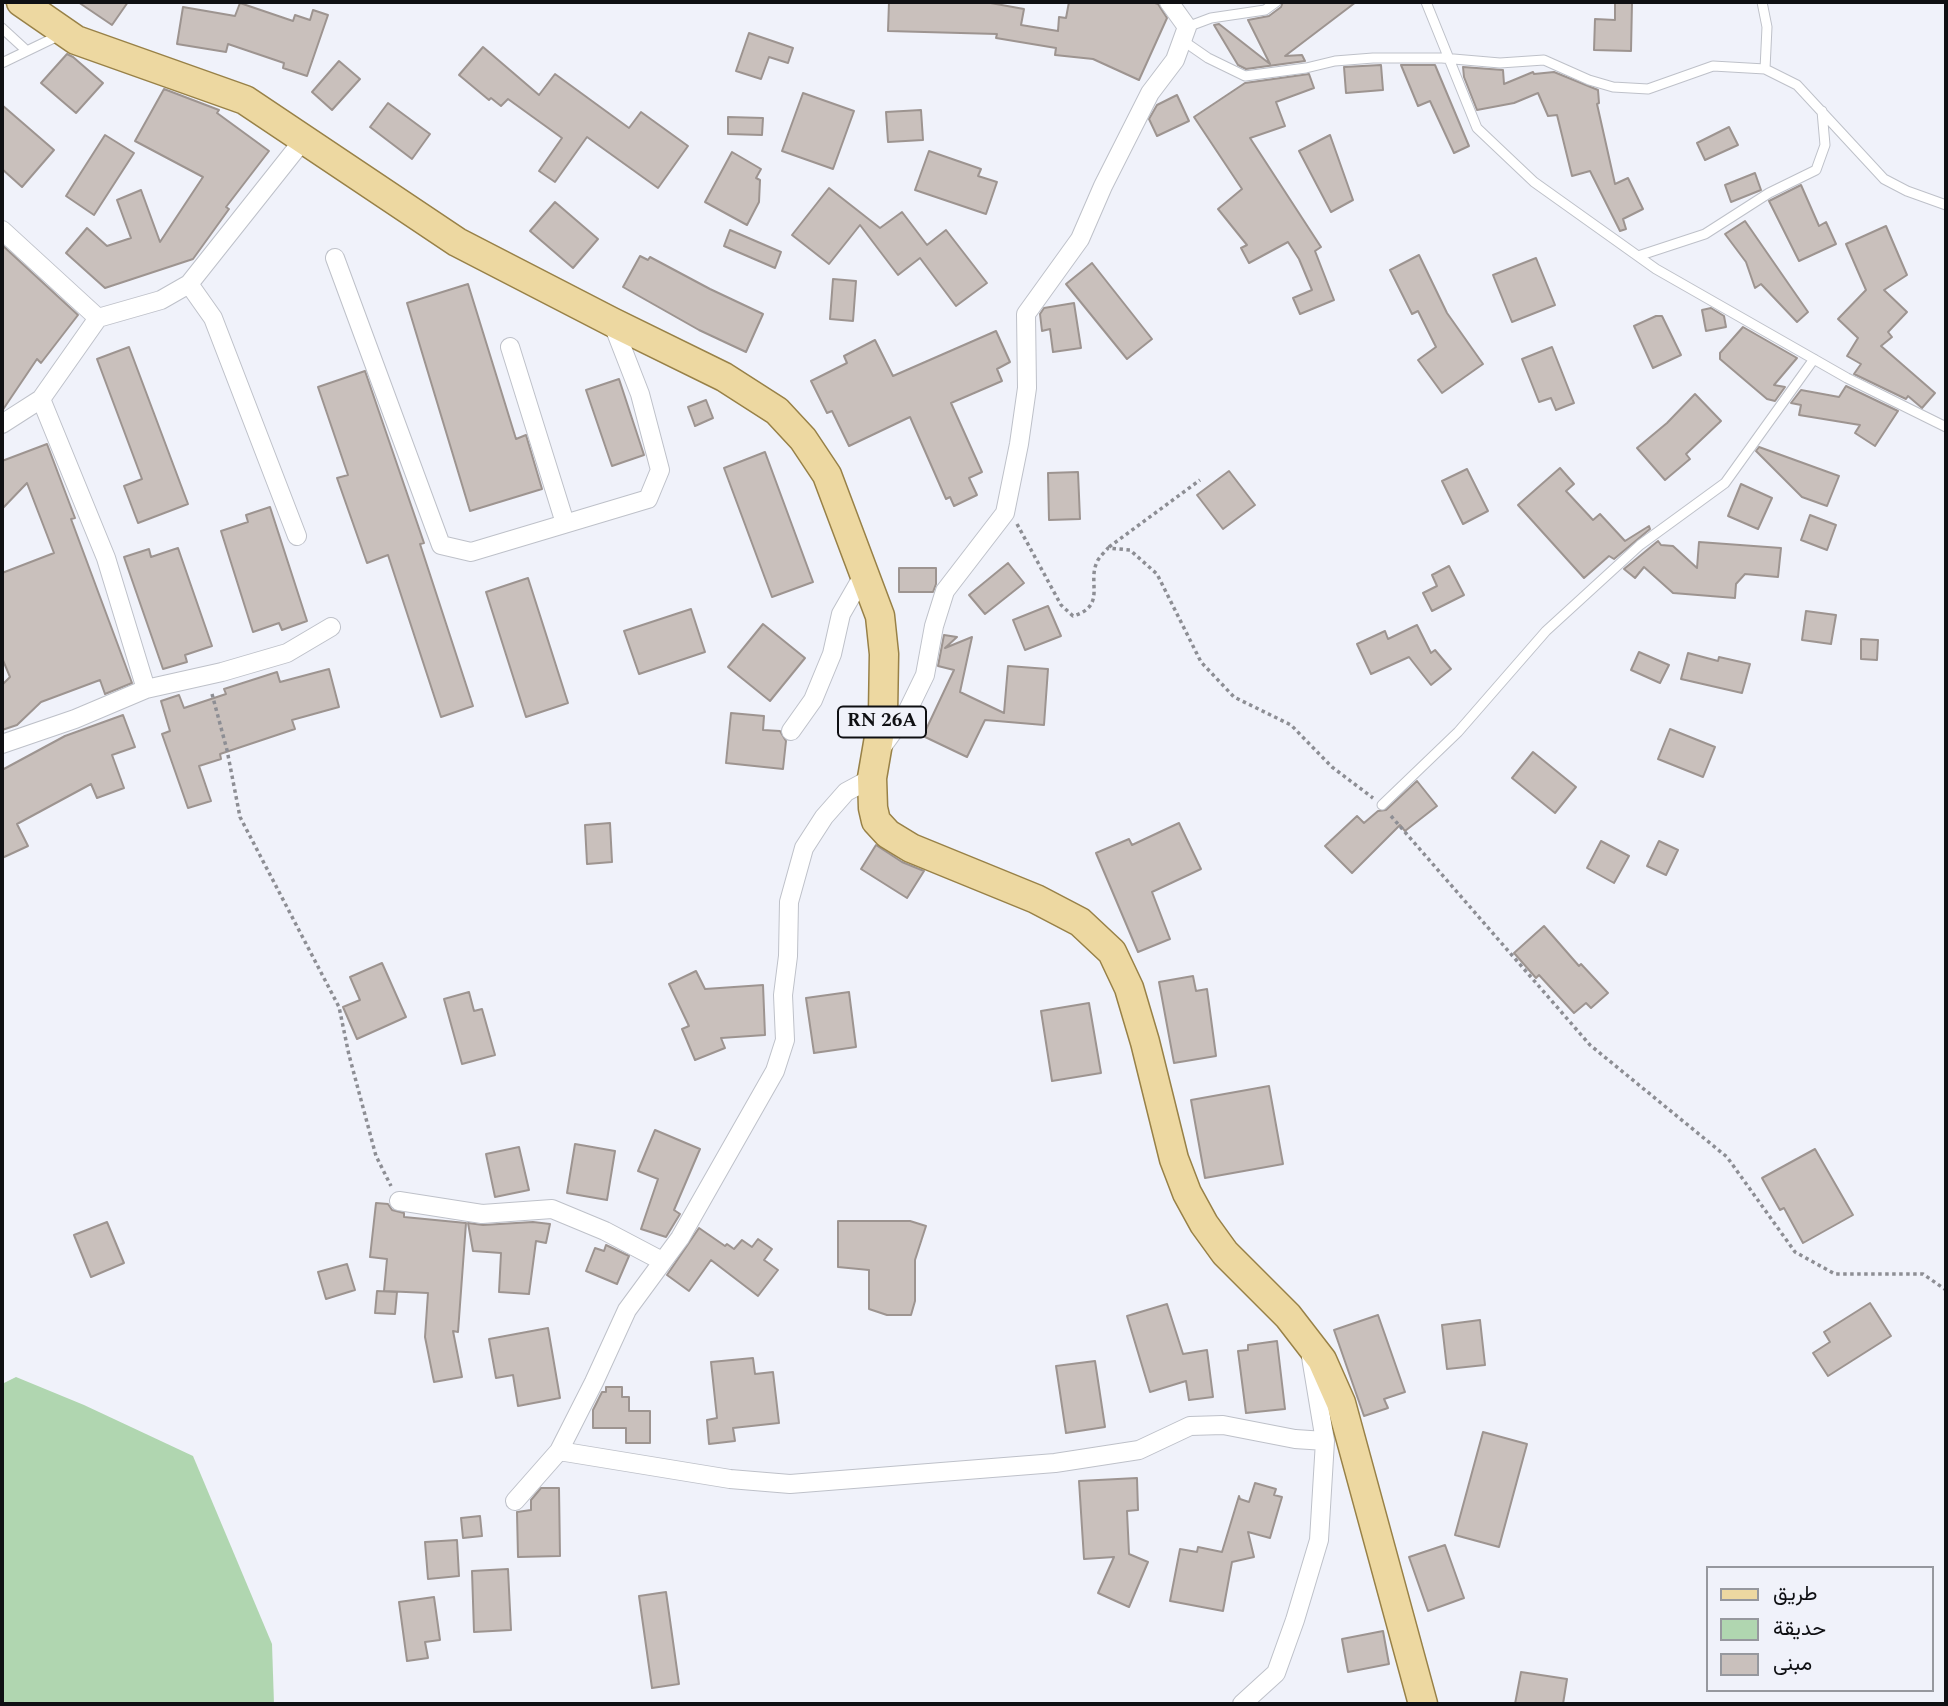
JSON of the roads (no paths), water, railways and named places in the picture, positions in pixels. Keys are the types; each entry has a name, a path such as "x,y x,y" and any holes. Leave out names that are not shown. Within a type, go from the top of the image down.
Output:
{"main road":[{"name":"RN 26A","path":"21,2 76,40 244,100 457,242 724,377 777,411 803,439 827,475 880,616 884,654 883,714 875,765 876,821 888,834 911,848 1036,899 1080,922 1112,952 1129,988 1174,1159 1187,1193 1224,1253 1287,1316 1322,1360 1340,1403 1423,1704"}],"street":[{"path":"515,1501 559,1451 626,1310 680,1238 775,1071 785,1040 783,995 788,956 789,902 804,848 824,817 875,765 907,712 925,675 934,626 945,591 1005,513 1027,388 1026,314 1080,239 1103,186 1150,93 1175,60 1184,34 1169,2"},
{"path":"2,424 41,399 98,318 161,300 189,284 304,139"},
{"path":"2,230 98,318"},
{"path":"335,258 441,545 471,552 648,499 660,470 640,394 612,322"},
{"path":"189,284 213,318 297,536"},
{"path":"510,347 565,523"},
{"path":"41,399 106,558 146,689"},
{"path":"791,731 813,700 832,654 841,614 864,574"},
{"path":"2,744 75,719 146,689 287,653 331,626"},
{"path":"399,1201 482,1214 552,1209 605,1231 662,1261"},
{"path":"1242,1704 1276,1673 1319,1539 1325,1441 1309,1343"},
{"path":"559,1451 730,1479 790,1484 1055,1463 1139,1450 1190,1426 1223,1425 1295,1439 1325,1441"}],"lane":[{"path":"1276,2 1265,10 1211,19 1184,34 1208,58 1245,76 1306,68 1335,61 1544,60 1612,88 1648,89 1713,66 1765,69 1797,85 1884,179 1907,191 1946,205"},
{"path":"1426,2 1476,128 1534,181 1656,269 1814,359 1946,427"},
{"path":"1762,2 1767,27 1765,69"},
{"path":"2,28 27,51"},
{"path":"2,63 65,33"},
{"path":"1639,256 1705,234 1769,192 1816,170 1825,145 1822,111"},
{"path":"1382,806 1458,732 1546,631 1640,545 1725,483 1814,359"}]}
